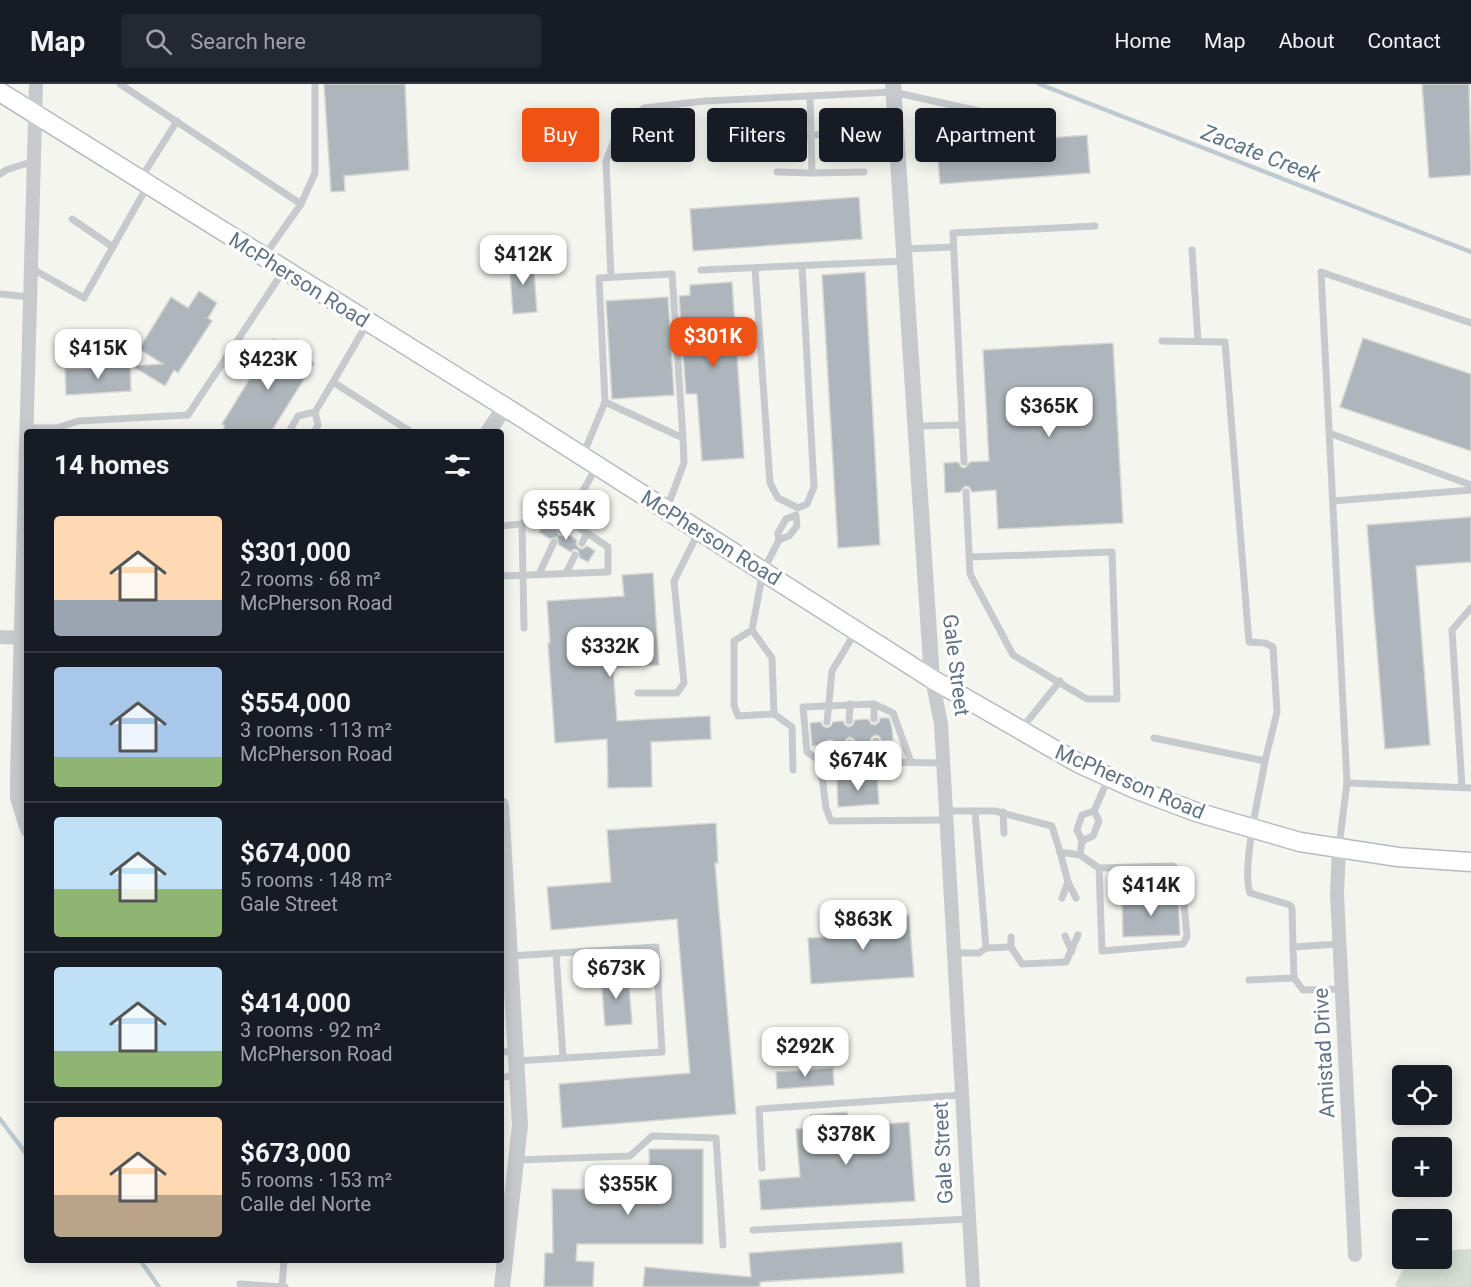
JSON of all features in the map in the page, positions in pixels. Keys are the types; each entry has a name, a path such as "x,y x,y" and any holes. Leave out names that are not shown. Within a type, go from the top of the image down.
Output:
{"main road":[{"name":"McPherson Road","path":"0,92 505,407 932,680 1078,763 1196,812 1300,842 1398,857 1471,862"}],"street":[{"path":"27,428 36,84"},
{"name":"Gale Street","path":"893,88 932,680 941,724 973,1287"},
{"path":"490,429 505,407"},
{"path":"0,638 24,638 17,798 24,823"},
{"name":"Amistad Drive","path":"1339,848 1337,894 1355,1255"},
{"path":"504,910 510,956 510,1064 520,1125 504,1256"},
{"path":"502,1287 504,1263"}],"lane":[{"path":"120,84 301,204"},
{"path":"263,257 301,204 315,172 315,84"},
{"path":"611,277 606,161 618,130 644,108 705,101 810,96 893,88 972,108"},
{"path":"810,96 812,173"},
{"path":"31,268 84,298 113,247 177,121"},
{"path":"807,134 819,134"},
{"path":"0,174 34,161"},
{"path":"777,172 864,172"},
{"path":"72,219 113,247"},
{"path":"964,462 953,233 1095,226"},
{"path":"700,270 801,266 904,255 953,247"},
{"path":"1192,250 1198,341"},
{"path":"774,714 772,658 752,630 763,571 779,540 778,532 786,519 807,504 814,487 801,266"},
{"path":"755,268 770,483 778,498 797,511"},
{"path":"59,429 78,421 188,415 284,270"},
{"path":"1339,848 1347,783 1321,272 1471,323"},
{"path":"561,530 590,462 605,402 598,278 672,274 684,463 666,510"},
{"path":"0,294 30,297"},
{"path":"316,429 318,425 315,412 368,322"},
{"path":"1162,341 1225,342 1249,642 1265,643 1273,647 1277,712 1265,761 1253,830 1247,883 1250,893 1290,905 1292,908 1294,978 1303,990 1342,989"},
{"path":"333,382 406,429"},
{"path":"605,402 683,438"},
{"path":"291,429 298,416 315,412"},
{"path":"915,426 962,425"},
{"path":"27,428 42,429"},
{"path":"1329,433 1471,485"},
{"path":"1333,501 1471,490"},
{"path":"966,492 970,574 1013,655 1088,699 1117,699 1112,552 970,557"},
{"path":"504,526 522,524 545,505 608,547 608,572 504,576"},
{"path":"779,540 789,536 797,526 797,511"},
{"path":"522,524 524,628"},
{"path":"638,693 677,693 684,683 674,581 699,531"},
{"path":"582,543 587,533"},
{"path":"539,574 554,542"},
{"path":"566,573 575,555"},
{"path":"1462,787 1452,630 1471,608"},
{"path":"752,630 734,641 734,705 738,717 774,714 792,727 793,770"},
{"path":"828,722 832,671 856,631"},
{"path":"1020,731 1060,681"},
{"path":"849,721 850,704"},
{"path":"911,762 893,714 874,704 803,707 807,752 820,761 943,763"},
{"path":"874,704 874,719"},
{"path":"1154,738 1265,761"},
{"path":"876,741 876,762"},
{"path":"850,743 852,762"},
{"path":"829,745 831,761"},
{"path":"820,761 826,808 831,821 946,816 975,811 1003,812 1052,826 1068,882 1076,898"},
{"path":"1080,855 1082,841 1077,830 1082,815 1094,811 1109,777"},
{"path":"1347,783 1471,788"},
{"path":"975,811 987,948"},
{"path":"1082,841 1093,837 1099,821 1094,811"},
{"path":"1003,812 1004,833"},
{"path":"1060,852 1080,855 1099,868 1173,866 1181,872 1187,936 1183,944 1101,951 1099,868"},
{"path":"1062,898 1068,882"},
{"path":"1011,937 1011,947 1022,964 1066,962 1078,935"},
{"path":"1065,936 1072,951"},
{"path":"1293,947 1339,944"},
{"path":"510,956 656,946 662,1052 563,1058 510,1064"},
{"path":"954,953 979,953 987,948 1011,947"},
{"path":"556,953 563,1058"},
{"path":"1249,980 1294,978"},
{"path":"762,1168 759,1109 962,1095"},
{"path":"517,1160 630,1156 651,1136 716,1138 723,1245"},
{"path":"753,1230 969,1219"},
{"path":"240,1284 284,1287 284,1263"}],"shaded area":[{"path":"1471,1249 1471,1287 1397,1287 1395,1285 1404,1269 1452,1269 1452,1250"}],"building":[{"path":"324,84 405,84 409,170 344,176 345,191 331,192"},
{"path":"1422,84 1469,84 1471,175 1429,178"},
{"path":"1087,135 1090,173 940,184 938,162 1056,162 1056,137"},
{"path":"859,197 862,239 693,251 690,209"},
{"path":"533,258 537,312 513,314 509,260"},
{"path":"865,272 880,545 838,548 822,275"},
{"path":"732,282 744,458 702,461 697,394 686,394 679,296 690,295 690,285"},
{"path":"199,291 217,303 208,318 212,321 178,373 174,370 165,386 132,366 163,364 139,349 171,297 188,308"},
{"path":"668,297 674,395 612,399 606,301"},
{"path":"1363,338 1471,374 1471,451 1340,407"},
{"path":"274,339 314,363 273,429 223,429 225,426 222,424"},
{"path":"1113,343 1123,523 998,529 996,490 972,492 969,487 965,486 960,492 945,493 944,463 958,462 961,467 965,468 970,462 989,461 983,350"},
{"path":"130,366 131,391 66,395 65,369"},
{"path":"1471,517 1471,562 1416,566 1430,745 1385,749 1367,525"},
{"path":"546,521 556,527 558,535 562,536 566,533 577,540 576,544 579,548 583,549 587,546 595,551 588,562 580,558 578,550 574,549 571,552 559,545 557,537 550,539 539,532"},
{"path":"653,573 659,665 613,668 617,721 710,716 711,739 651,742 652,787 608,788 607,739 555,743 547,601 624,596 622,575"},
{"path":"880,718 889,718 893,740 882,741 879,736 875,735 870,742 856,743 850,737 844,744 835,744 832,740 828,740 823,745 812,746 810,723 821,722 827,728 833,722 843,721 849,727 855,720 868,719 871,724 875,725"},
{"path":"877,777 879,804 838,807 837,780"},
{"path":"716,823 718,863 715,863 736,1114 562,1128 559,1084 690,1073 677,919 551,930 547,887 611,882 607,830"},
{"path":"1178,896 1180,935 1123,937 1122,898"},
{"path":"909,915 914,977 811,984 808,938 830,937 829,920"},
{"path":"628,974 632,1024 605,1026 601,976"},
{"path":"833,1068 834,1085 777,1089 776,1072"},
{"path":"847,1112 849,1127 909,1122 915,1201 761,1210 759,1180 800,1177 796,1129 812,1128 810,1115"},
{"path":"649,1149 703,1149 703,1244 577,1244 576,1261 594,1262 593,1287 544,1287 545,1253 553,1253 552,1189 650,1189"},
{"path":"902,1242 904,1273 760,1282 760,1287 643,1287 645,1267 751,1277 749,1253"}],"waterway":[{"name":"Zacate Creek","path":"1039,84 1471,252"},
{"path":"0,1119 24,1151"},
{"path":"142,1263 159,1287"}]}
